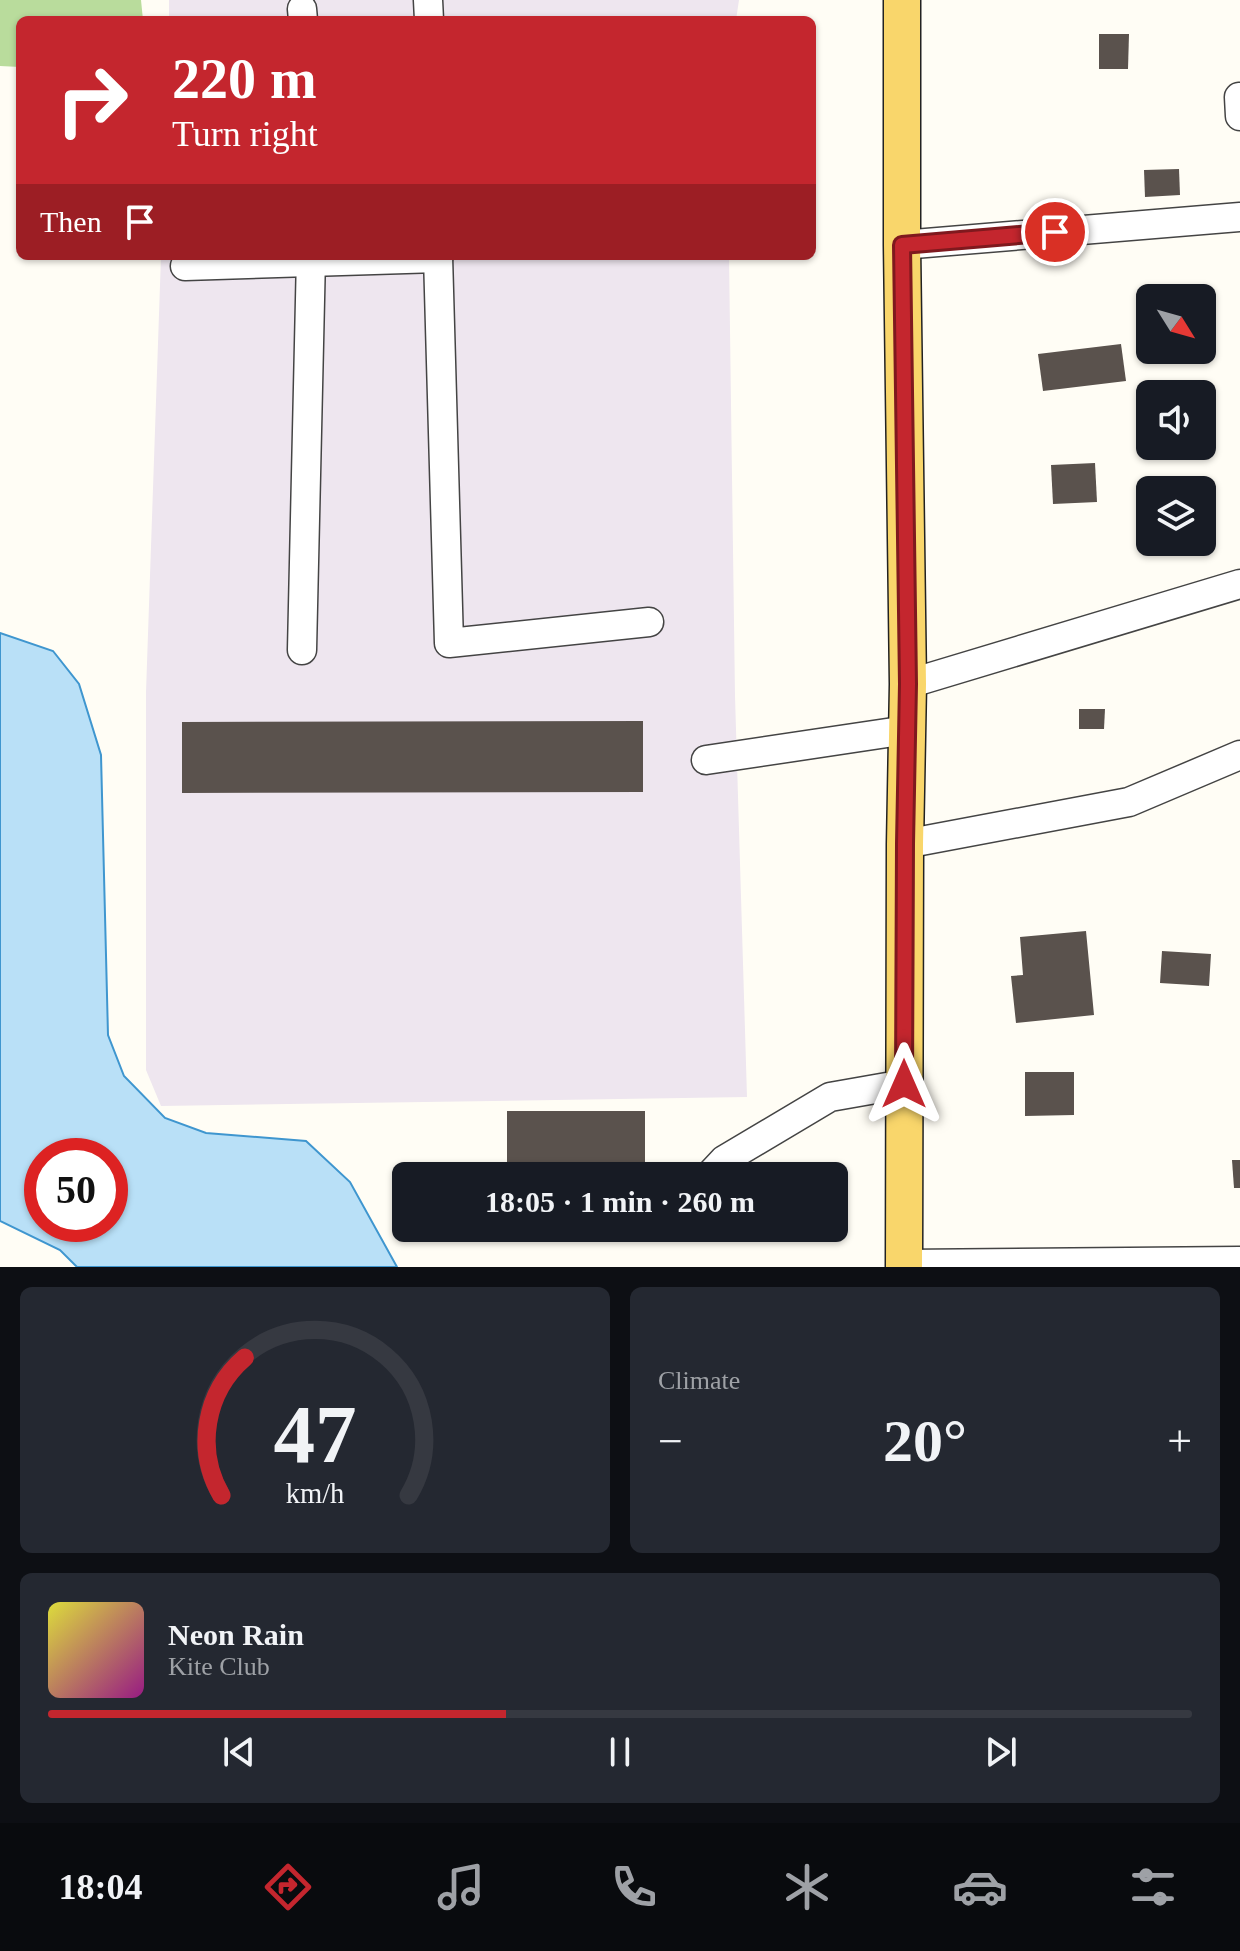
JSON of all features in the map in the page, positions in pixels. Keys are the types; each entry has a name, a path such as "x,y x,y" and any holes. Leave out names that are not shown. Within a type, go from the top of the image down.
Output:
{"main road":[{"path":"902,0 908,684 904,1266"}],"street":[{"path":"1239,97 1240,116"},
{"path":"902,245 1240,217"},
{"path":"185,266 294,260"},
{"path":"302,650 312,260"},
{"path":"438,260 449,643 649,622"},
{"path":"908,684 1240,584"},
{"path":"706,760 907,730"},
{"path":"905,844 1129,802 1240,755"},
{"path":"722,1162 830,1097 904,1084"},
{"path":"904,1266 1240,1261"}],"shaded area":[{"path":"169,0 739,0 737,16 169,16"},
{"path":"161,260 729,260 735,696 747,1097 161,1106 146,1070 146,692"}],"green space":[{"path":"0,0 141,0 143,16 16,16 16,67 0,66"}],"water":[{"path":"0,633 53,651 79,684 101,755 108,1035 124,1076 165,1118 206,1133 306,1141 350,1182 397,1267 77,1267 60,1250 43,1242 128,1242 128,1138 24,1138 24,1233 0,1221"}],"building":[{"path":"1099,34 1129,34 1128,69 1099,69"},
{"path":"1179,169 1180,195 1145,197 1144,170"},
{"path":"1121,344 1126,381 1043,391 1038,354"},
{"path":"1095,463 1097,502 1053,504 1051,465"},
{"path":"1079,709 1105,709 1104,729 1079,729"},
{"path":"643,721 643,792 182,793 182,722"},
{"path":"1086,931 1094,1015 1016,1023 1011,976 1023,975 1020,937"},
{"path":"1162,951 1211,954 1209,986 1160,983"},
{"path":"1025,1072 1074,1072 1074,1115 1025,1116"},
{"path":"507,1111 645,1111 645,1162 507,1162"},
{"path":"1232,1160 1240,1160 1240,1188 1234,1188"}],"route":[{"path":"904,1084 908,684 902,245 1055,232"}]}
